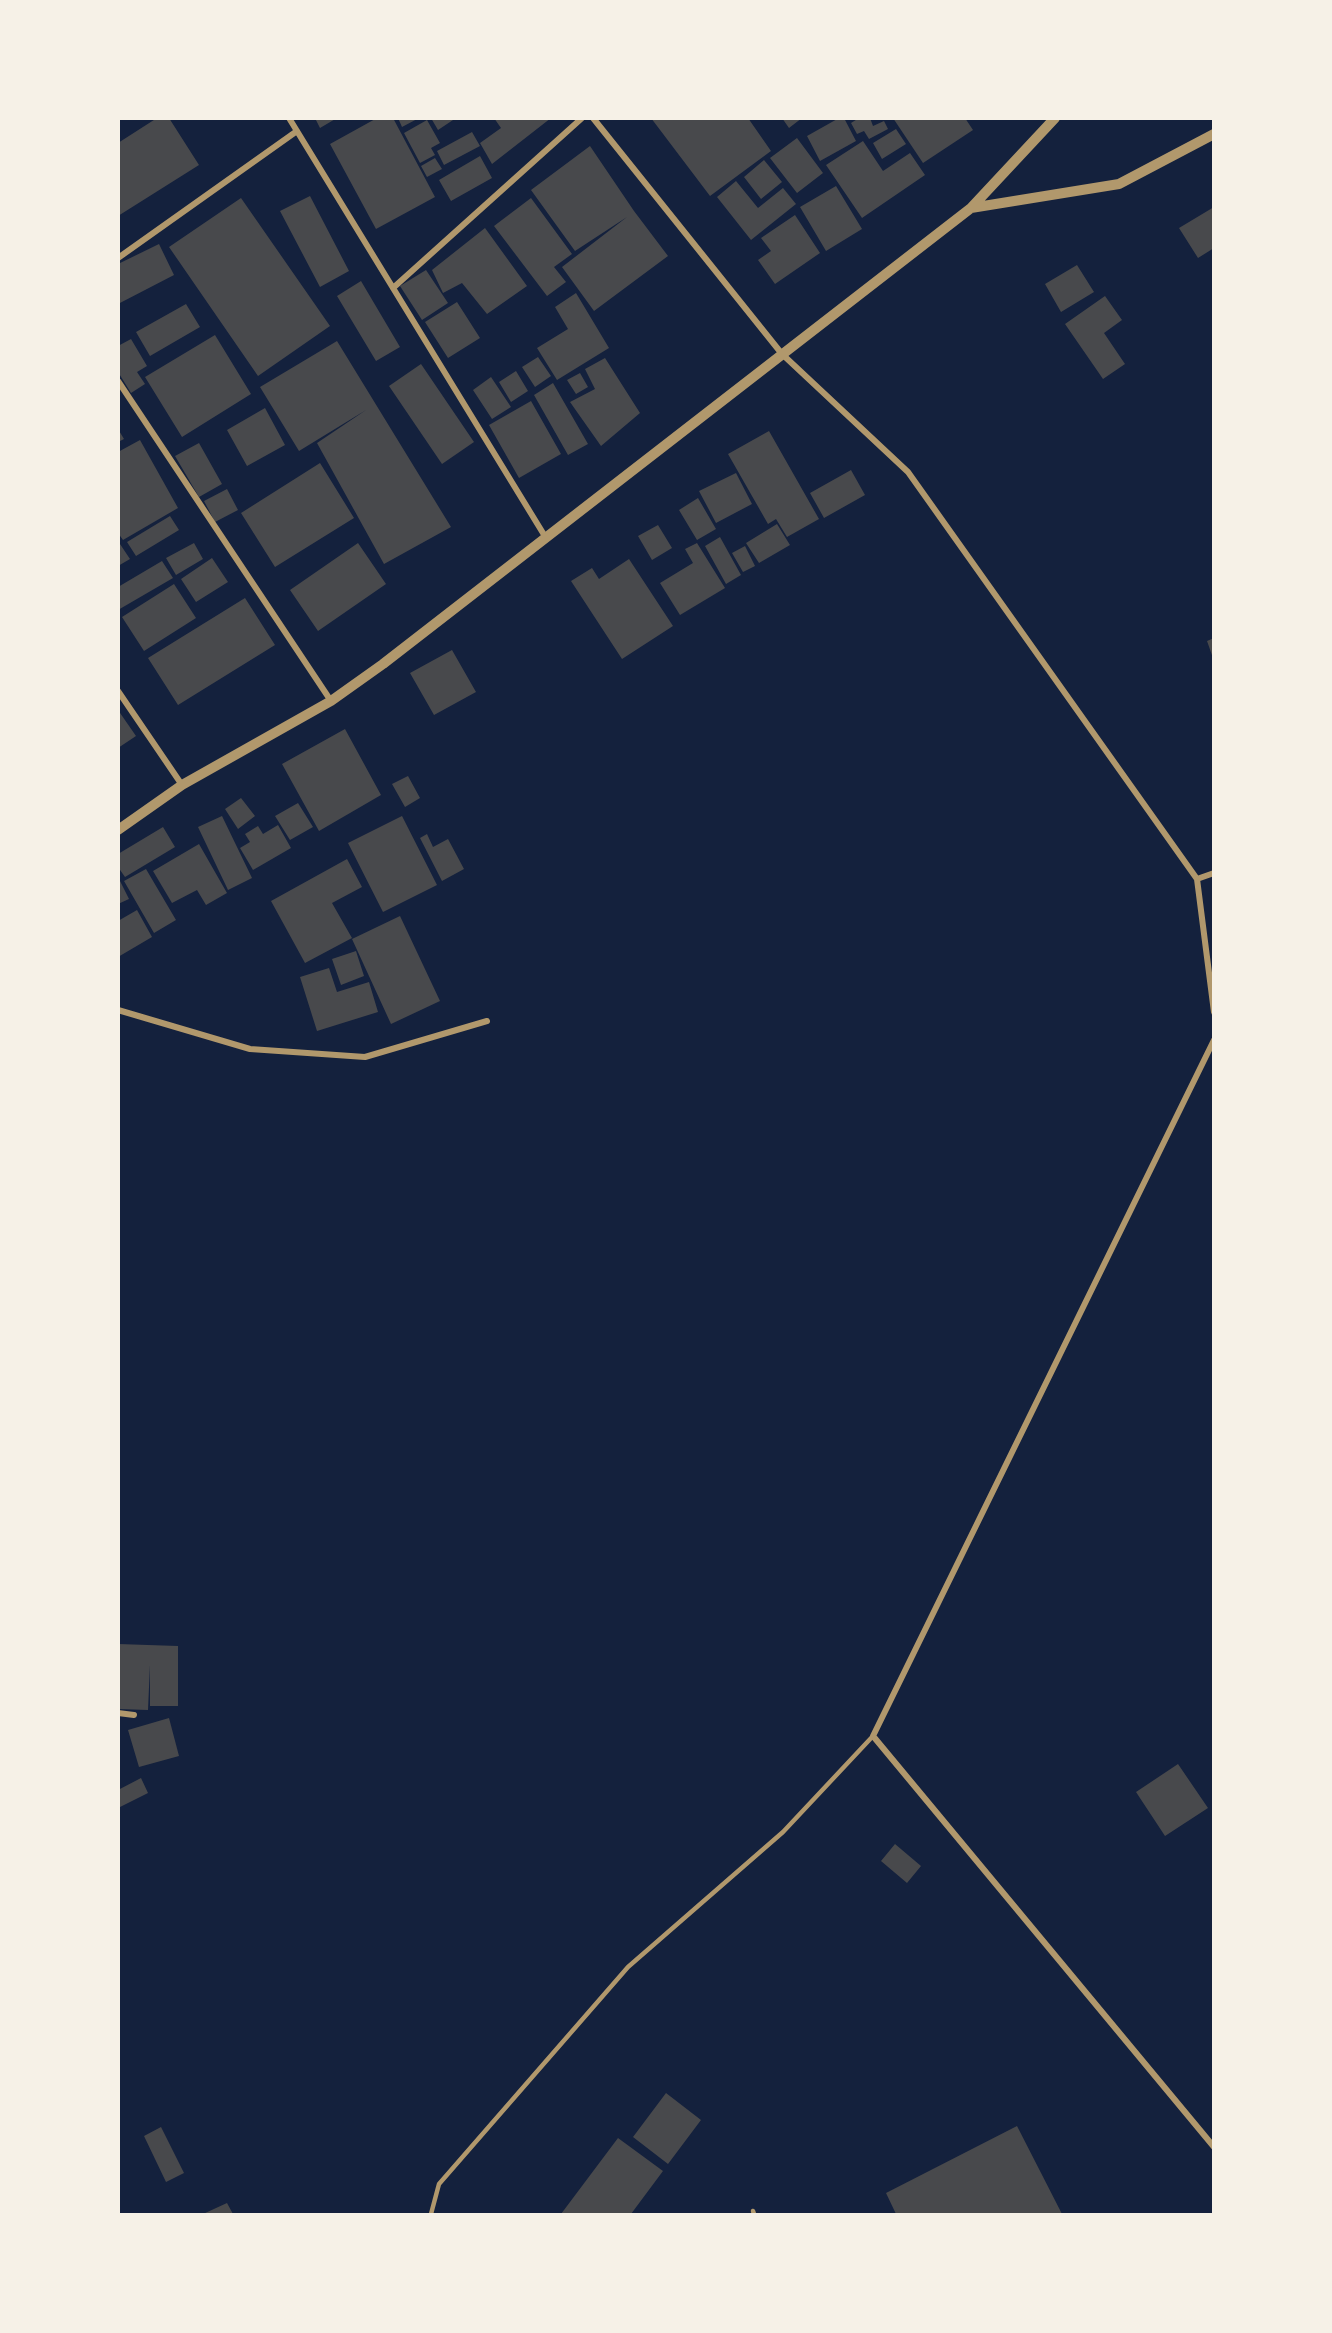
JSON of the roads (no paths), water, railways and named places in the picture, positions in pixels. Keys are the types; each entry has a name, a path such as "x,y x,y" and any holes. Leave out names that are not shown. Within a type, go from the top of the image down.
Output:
{"street":[{"path":"289,118 546,538"},
{"path":"393,288 582,118"},
{"path":"593,118 782,354 908,472 1197,879 1214,1012"},
{"path":"118,830 182,785 331,701 383,664 971,208 1055,118"},
{"path":"118,258 297,131"},
{"path":"971,208 1119,184 1214,134"},
{"path":"118,381 331,701"},
{"path":"118,691 182,785"},
{"path":"1197,879 1214,873"},
{"path":"118,1010 250,1049 364,1057 487,1022"},
{"path":"1214,1040 873,1736 1214,2148"},
{"path":"118,1713 134,1715"}],"lane":[{"path":"431,2214 439,2184 628,1967 783,1832 873,1736"}]}
